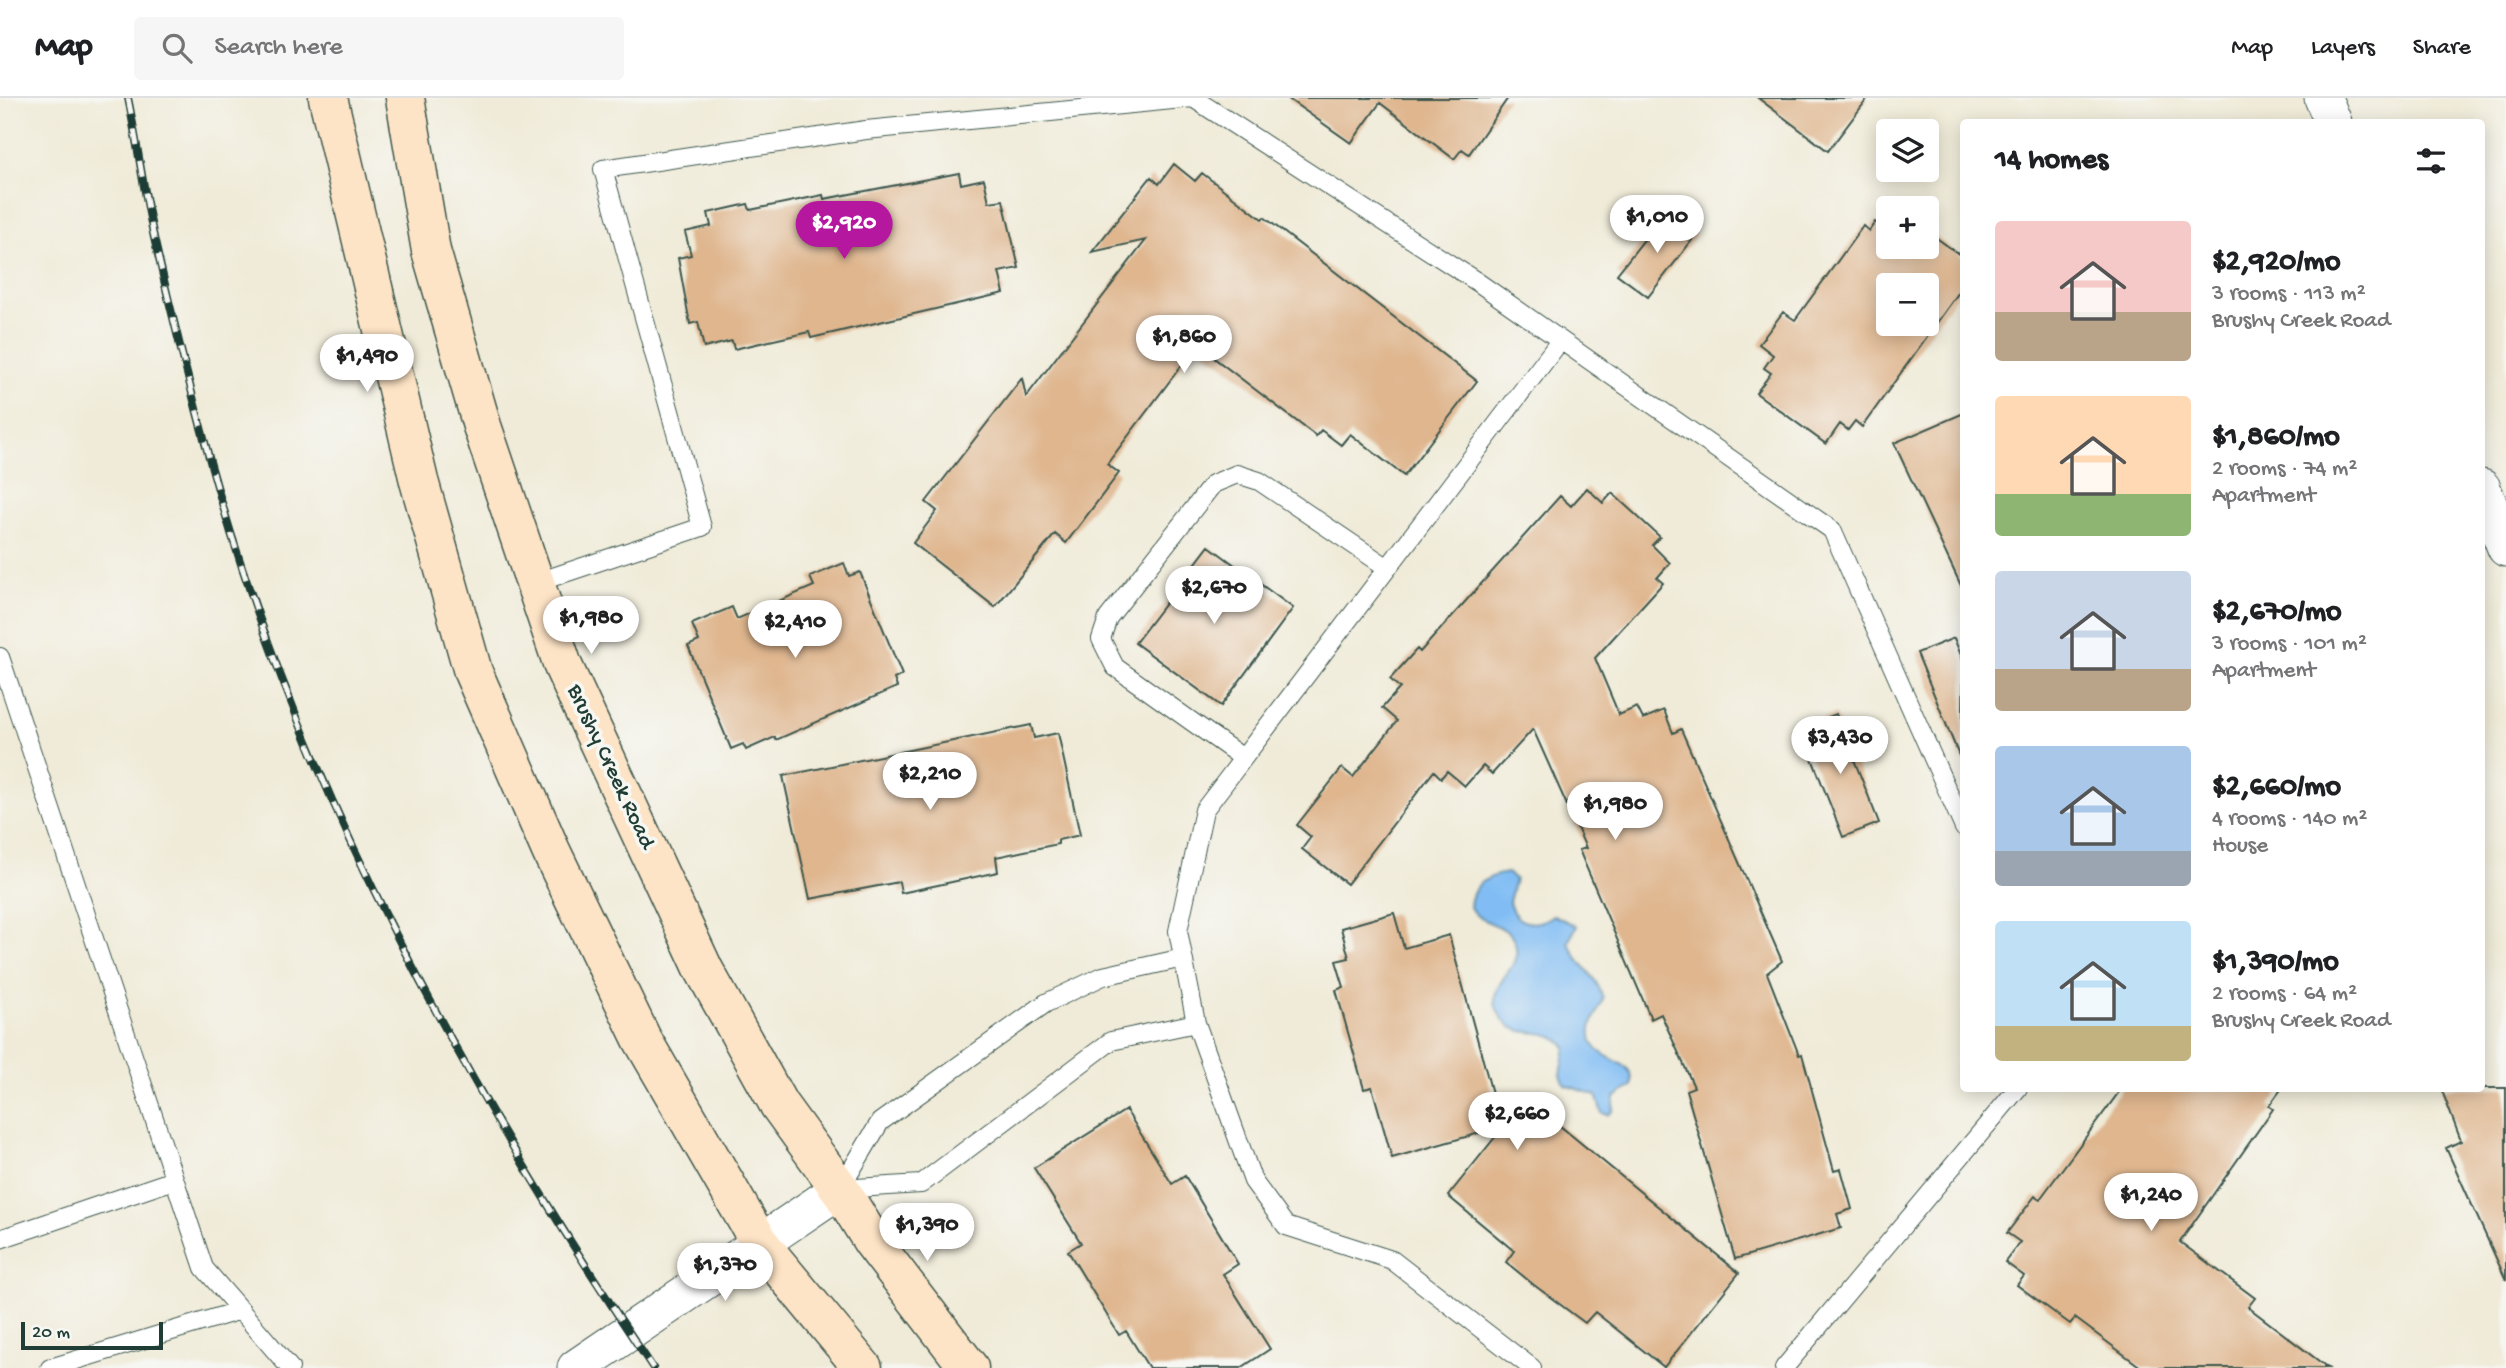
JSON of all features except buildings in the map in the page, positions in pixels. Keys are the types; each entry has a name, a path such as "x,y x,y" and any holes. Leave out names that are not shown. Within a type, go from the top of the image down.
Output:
{"main road":[{"path":"328,98 419,481 473,672 551,851 642,1039 761,1245 863,1368"},
{"name":"Brushy Creek Road","path":"405,98 431,251 481,426 563,666 704,970 779,1105 840,1189 872,1241 969,1368"}],"street":[{"path":"2323,98 2332,119"},
{"path":"2485,496 2506,548"},
{"path":"576,1368 840,1189"}],"lane":[{"path":"535,583 702,527 603,169 866,130 1193,98 1479,283 1832,530 1960,819"},
{"path":"1532,1368 1392,1260 1286,1226 1253,1181 1196,1023 1178,931 1204,810 1560,341"},
{"path":"1243,758 1115,667 1101,639 1108,618 1213,484 1237,474 1259,481 1388,568"},
{"path":"0,657 204,1268 290,1368"},
{"path":"840,1189 880,1122 1046,1003 1103,976 1183,958"},
{"path":"840,1189 921,1184 1111,1041 1196,1023"},
{"path":"1784,1368 2015,1092"},
{"path":"0,1238 174,1180"},
{"path":"50,1368 241,1310"}],"water":[{"path":"1507,873 1515,879 1509,902 1521,920 1533,923 1553,915 1577,926 1568,942 1596,982 1603,998 1592,1025 1592,1040 1596,1049 1620,1063 1632,1076 1632,1086 1615,1097 1613,1111 1608,1115 1602,1113 1596,1095 1565,1085 1561,1075 1566,1047 1558,1039 1541,1033 1524,1032 1508,1025 1496,1006 1495,996 1513,964 1516,947 1508,932 1481,918 1470,907 1473,893 1481,883 1492,876"}],"railway":[{"path":"128,98 155,242 211,465 248,586 292,704 341,820 396,934 455,1046 584,1263 653,1368"}]}
